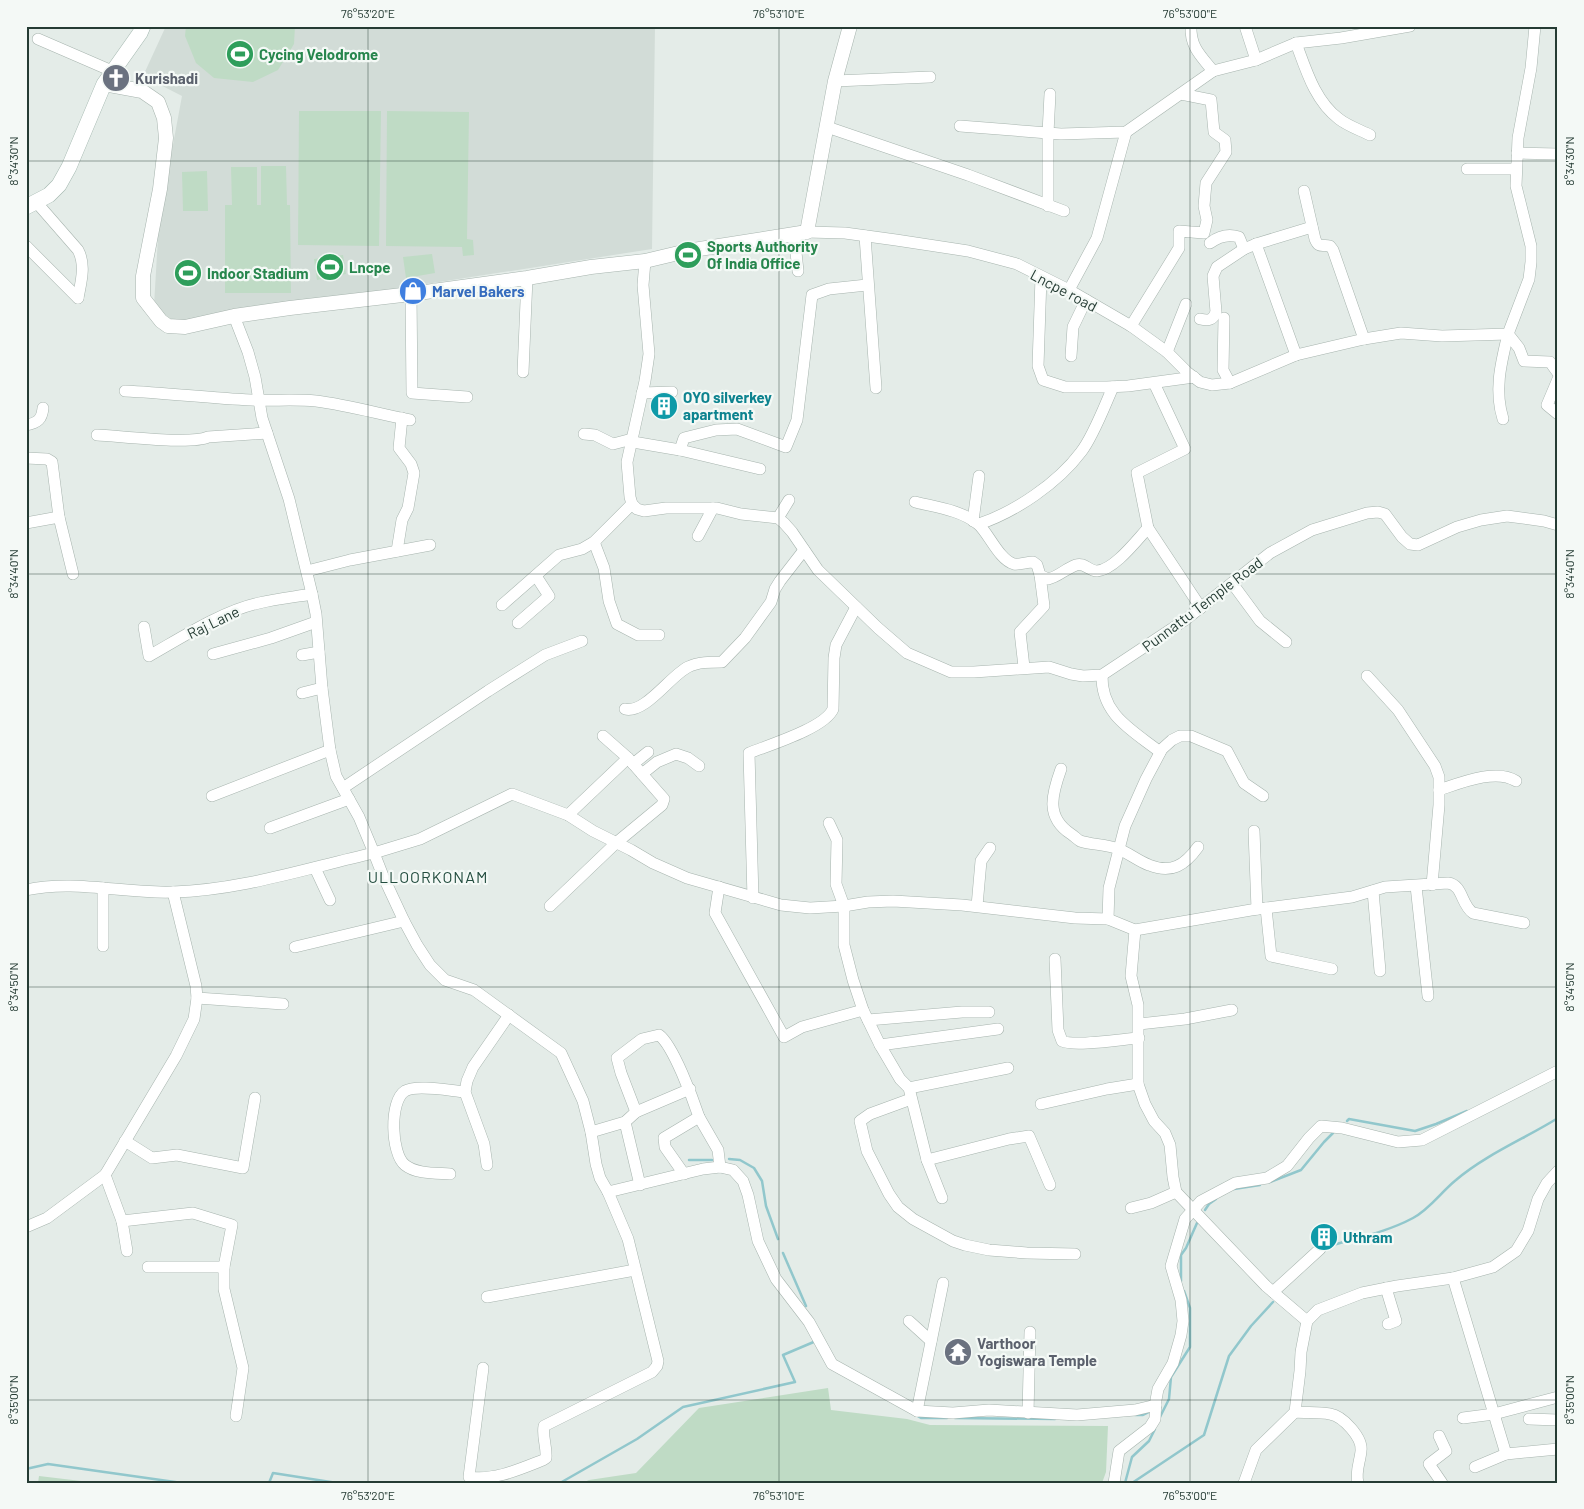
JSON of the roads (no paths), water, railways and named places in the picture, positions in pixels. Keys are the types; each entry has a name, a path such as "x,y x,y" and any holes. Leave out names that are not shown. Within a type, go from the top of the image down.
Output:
{"main road":[{"path":"32,205 49,196 62,179 108,78 140,33 142,26"}],"street":[{"path":"798,271 800,233 827,127 835,80 850,26"},
{"path":"1191,26 1190,38 1213,72"},
{"path":"1245,26 1256,60"},
{"path":"960,126 1061,134 1126,132 1213,72 1256,60 1296,43 1341,38 1410,26"},
{"path":"1503,419 1498,406 1500,366 1508,334 1529,279 1531,262 1531,246 1516,186 1516,169 1518,138 1531,68 1535,26"},
{"path":"38,39 108,78 142,90 158,102 164,118 166,138 160,188 143,276 143,298 161,321 168,326 185,327 234,316 411,294 591,267 645,261 687,251 800,233"},
{"path":"1296,43 1310,82 1324,104 1339,120 1370,135"},
{"path":"835,80 930,77"},
{"path":"1048,206 1050,94"},
{"path":"1131,326 1179,248 1179,231 1204,233 1207,220 1204,206 1206,183 1226,152 1225,140 1214,132 1211,100 1181,94"},
{"path":"827,127 905,153 1064,211"},
{"path":"1069,290 1097,238 1126,132"},
{"path":"1517,153 1558,154"},
{"path":"1467,169 1516,169"},
{"path":"1304,191 1317,244 1320,247 1330,246 1333,250 1364,339"},
{"path":"26,246 78,298 83,268 82,258 78,250 32,205"},
{"path":"1200,319 1211,320 1216,312 1212,276 1217,267 1244,249 1312,227"},
{"name":"Lncpe road","path":"800,233 845,233 968,251 1017,264 1069,290 1131,326 1167,352 1200,382 1212,385 1230,383 1296,355 1364,339 1401,334 1442,336 1508,334"},
{"path":"865,236 867,285 876,388"},
{"path":"1210,243 1217,238 1236,236 1239,237 1244,249"},
{"path":"1256,244 1296,355"},
{"path":"645,261 643,285 649,354 627,462 632,504 637,509 644,511 666,508 713,508 742,514 778,518 784,523 818,570 907,653 951,672 1049,667 1083,676 1102,675 1102,688 1107,704 1114,715 1160,752"},
{"path":"1040,277 1038,366 1043,380 1065,388 1113,387 1194,377"},
{"path":"523,372 527,278"},
{"path":"680,450 684,438 727,429 737,429 786,447 797,420 812,295 829,289 867,285"},
{"path":"411,294 412,393 467,397"},
{"path":"1071,356 1073,327 1086,300"},
{"path":"1167,352 1186,304"},
{"path":"234,316 248,352 260,401 262,418 289,499 307,571 316,622 330,750 336,776 359,817 382,876 404,921 426,958 446,980 474,990 561,1053 583,1101 600,1178 628,1239 658,1361 657,1366 652,1372 544,1426 546,1458 512,1472 475,1478 469,1477 483,1368"},
{"path":"1224,318 1223,370 1230,383"},
{"path":"1508,334 1519,348 1524,361 1550,362 1558,373"},
{"path":"1558,379 1547,405 1558,414"},
{"path":"1154,383 1185,449 1137,473 1148,528 1201,608"},
{"path":"976,523 996,518 1010,511 1056,478 1082,452 1113,387"},
{"path":"125,391 165,392 211,398 260,401 316,401 352,406 406,419 399,448 411,464 414,473 408,508 402,520 397,551"},
{"path":"642,393 672,392"},
{"path":"26,425 37,423 41,419 44,408"},
{"path":"97,435 180,440 267,433"},
{"path":"584,434 595,435 613,444 632,440 760,469"},
{"path":"26,458 47,459 52,462 59,517 73,574"},
{"path":"976,523 979,476"},
{"path":"778,518 789,500"},
{"path":"915,502 950,511 976,523 1010,563 1016,565 1033,562 1037,564 1044,606 1020,632 1024,668"},
{"path":"502,605 558,556 576,551 594,542 632,504"},
{"path":"698,536 713,508"},
{"name":"Punnattu Temple Road","path":"1102,675 1185,620 1270,553 1312,530 1367,512 1378,512 1385,514 1390,519 1402,537 1410,544 1418,545 1468,522 1508,516 1558,525"},
{"path":"26,523 59,517"},
{"path":"1040,575 1048,579 1055,578 1077,564 1081,564 1093,571 1102,570 1112,565 1148,528"},
{"path":"594,542 604,568 609,601 617,624 638,635 659,635"},
{"path":"307,571 430,545"},
{"path":"625,709 630,710 644,704 686,668 709,662 722,662 745,638 771,602 780,581 804,550"},
{"path":"518,623 549,596 536,576"},
{"path":"1232,583 1260,621 1286,642"},
{"name":"Raj Lane","path":"144,627 149,656 235,610 258,603 312,594"},
{"path":"753,898 749,753 802,732 826,720 830,715 833,709 836,645 856,607"},
{"path":"213,654 271,638 316,622"},
{"path":"343,788 545,655 582,641"},
{"path":"302,655 319,652"},
{"path":"1367,676 1398,710 1435,766 1439,778 1432,885"},
{"path":"302,693 322,688"},
{"path":"550,906 616,843 662,804 664,799 630,761 603,736"},
{"path":"1108,919 1109,888 1125,826 1160,752 1172,740 1180,736 1191,736 1227,752 1244,783 1263,796"},
{"path":"212,796 330,750"},
{"path":"568,814 630,761 648,752"},
{"path":"642,774 657,762 676,754 688,758 699,766"},
{"path":"1061,769 1053,792 1052,804 1055,818 1064,830 1080,840 1118,849 1149,866 1168,869 1187,861 1198,847"},
{"path":"1439,790 1469,780 1490,776 1510,777 1516,781"},
{"path":"26,890 89,886 133,891 172,892 212,890 245,885 374,853 420,839 512,794 568,814 593,831 653,863 687,878 781,905 810,908 844,906 868,902 893,902 977,906 1076,918 1108,919 1135,930 1261,909 1352,897 1385,887 1454,884 1458,888 1468,909 1473,913 1524,923"},
{"path":"270,828 349,799"},
{"path":"829,823 838,840 836,884 844,906 844,945 866,1015 880,1045 910,1094 927,1160 942,1198"},
{"path":"1254,831 1261,909 1271,956 1332,968"},
{"path":"977,906 981,861 990,848"},
{"path":"315,868 330,900"},
{"path":"1416,886 1428,996"},
{"path":"719,887 714,913 784,1037 802,1027 866,1015 989,1012"},
{"path":"103,888 103,946"},
{"path":"1373,891 1380,971"},
{"path":"26,1227 47,1218 105,1175 176,1056 194,1019 197,998 187,946 172,892"},
{"path":"295,947 404,921"},
{"path":"1135,930 1131,976 1138,1005 1138,1084 1145,1104 1154,1121 1165,1133 1170,1145 1176,1192 1273,1292 1307,1321"},
{"path":"1055,960 1058,1030 1062,1041 1067,1044 1073,1044 1139,1038"},
{"path":"197,998 283,1004"},
{"path":"1139,1024 1185,1019 1232,1010"},
{"path":"487,1165 484,1144 465,1092 473,1067 509,1015"},
{"path":"880,1045 998,1029"},
{"path":"636,1112 616,1058 642,1040 659,1035 662,1036 690,1089 699,1117 718,1150 720,1167"},
{"path":"1008,1068 910,1094 870,1114 860,1121 867,1151 889,1194 898,1207 921,1224 953,1241 989,1250 1075,1254"},
{"path":"1114,1483 1119,1451 1150,1427 1155,1419 1158,1389 1173,1363 1182,1335 1181,1300 1171,1266 1185,1218 1200,1201 1235,1183 1267,1178 1287,1166 1321,1126 1342,1128 1398,1142 1422,1140 1558,1071"},
{"path":"1041,1104 1107,1088 1138,1084"},
{"path":"450,1174 423,1172 406,1166 398,1157 394,1126 396,1100 404,1091 416,1088 465,1092"},
{"path":"591,1132 625,1122 636,1112 690,1089"},
{"path":"125,1141 152,1158 177,1155 242,1168 255,1098"},
{"path":"684,1174 665,1147 664,1138 699,1117"},
{"path":"625,1122 640,1185"},
{"path":"927,1160 1009,1138 1029,1136 1050,1185"},
{"path":"608,1192 720,1167 733,1170 743,1181 758,1241 776,1279 809,1322 832,1364 917,1411 953,1413 989,1410 1076,1415 1135,1410 1156,1405"},
{"path":"1244,1483 1256,1450 1294,1412 1301,1352 1307,1321 1318,1310 1362,1293 1453,1278 1493,1267 1516,1251 1528,1231 1538,1199 1558,1170"},
{"path":"105,1175 122,1221 127,1251"},
{"path":"1131,1208 1151,1203 1176,1192"},
{"path":"122,1221 192,1214 232,1225 224,1267 224,1289 243,1368 236,1416"},
{"path":"1273,1292 1320,1249"},
{"path":"148,1267 224,1267"},
{"path":"487,1297 635,1270"},
{"path":"1453,1278 1506,1454"},
{"path":"917,1411 943,1283"},
{"path":"1386,1288 1396,1321 1388,1324"},
{"path":"909,1320 931,1341"},
{"path":"1028,1412 1030,1332"},
{"path":"1463,1418 1494,1414 1558,1397"},
{"path":"1294,1412 1333,1414 1345,1422 1358,1437 1362,1449 1356,1477 1358,1483"},
{"path":"1529,1418 1558,1420"},
{"path":"1439,1436 1446,1451 1429,1464 1442,1483"},
{"path":"1475,1467 1506,1454 1558,1449"}],"waterway":[{"path":"1347,1121 1349,1119 1415,1131 1467,1111"},
{"path":"1323,1252 1329,1246 1382,1231 1413,1218 1425,1210 1467,1171 1558,1118"},
{"path":"1270,1182 1301,1170 1333,1133"},
{"path":"729,1159 740,1160 754,1168 762,1181 766,1206 778,1239"},
{"path":"689,1160 712,1160"},
{"path":"1234,1189 1260,1185"},
{"path":"1205,1210 1216,1199"},
{"path":"1181,1281 1181,1255 1197,1223"},
{"path":"783,1253 806,1306"},
{"path":"1160,1417 1169,1399 1171,1377 1190,1347 1190,1308 1184,1291"},
{"path":"1132,1483 1204,1435 1229,1356 1251,1326 1273,1302"},
{"path":"560,1483 637,1439 683,1407 795,1382 783,1355 816,1341"},
{"path":"1135,1415 1143,1415 1149,1412"},
{"path":"916,1415 921,1418 947,1418"},
{"path":"955,1418 1055,1419"},
{"path":"1125,1483 1132,1457 1149,1441 1155,1429"},
{"path":"26,1469 48,1464 182,1483"},
{"path":"269,1483 273,1473 337,1483"}],"place":[{"name":"Cycing Velodrome","path":"240,54"},
{"name":"Kurishadi","path":"116,78"},
{"name":"Sports Authority Of India Office","path":"688,255"},
{"name":"Lncpe","path":"330,267"},
{"name":"Indoor Stadium","path":"188,273"},
{"name":"Marvel Bakers","path":"413,291"},
{"name":"OYO silverkey apartment","path":"664,406"},
{"name":"Uthram","path":"1324,1237"},
{"name":"Varthoor Yogiswara Temple","path":"958,1352"}],"district":[{"name":"ULLOORKONAM","path":"428,876"}]}
